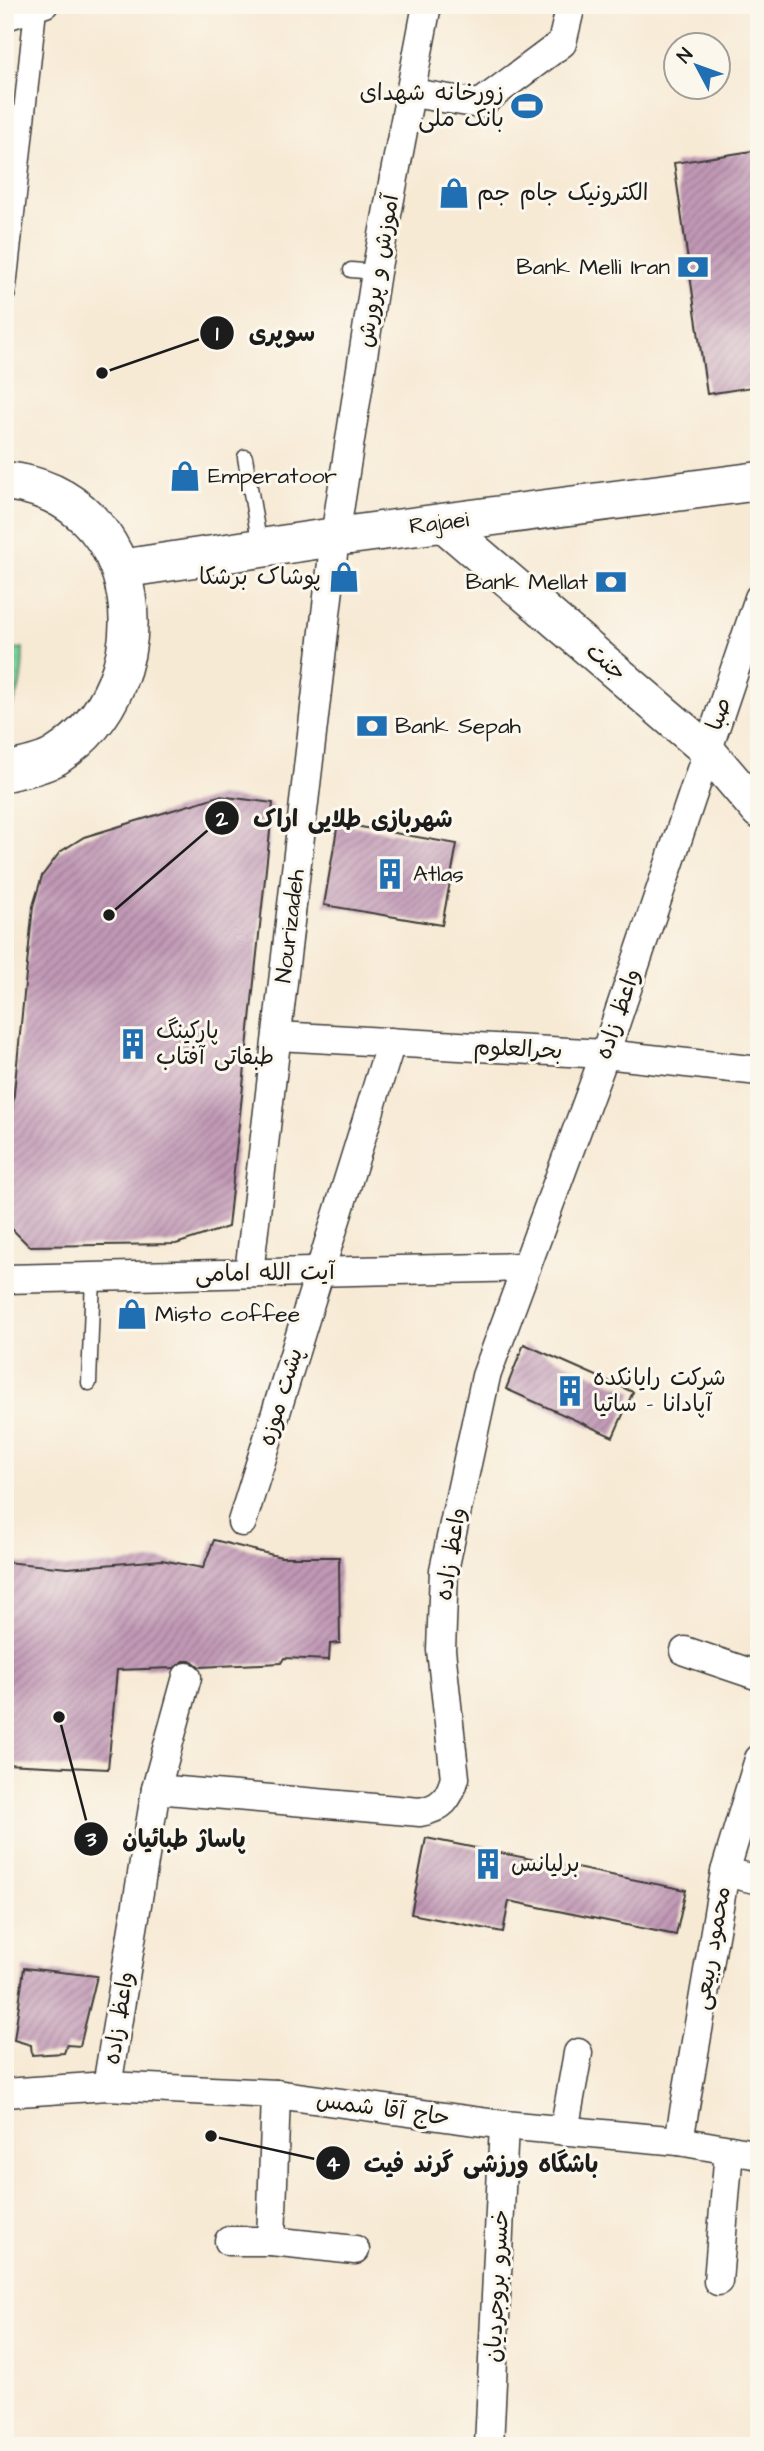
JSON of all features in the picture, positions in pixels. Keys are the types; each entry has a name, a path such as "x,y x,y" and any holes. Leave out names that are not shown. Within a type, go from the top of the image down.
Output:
{"main road":[{"path":"5,481 27,483 59,497 86,518 107,544 120,569 128,603 130,636 123,671 112,693 84,734 54,758 10,777"},
{"name":"Rajaei","path":"120,569 335,537 759,481"}],"street":[{"name":"آموزش و پرورش","path":"335,537 363,271 412,93 427,5"},
{"path":"412,93 480,104 562,43 571,5"},
{"path":"5,20 40,7 5,292"},
{"name":"جنت","path":"442,523 707,750 759,811"},
{"name":"Nourizadeh","path":"249,1273 335,537"},
{"name":"صبا","path":"707,750 759,598"},
{"name":"واعظ زاده","path":"107,2086 156,1789 420,1812 437,1809 450,1796 455,1778 441,1650 444,1570 486,1376 524,1267 605,1054 707,750"},
{"name":"بحرالعلوم","path":"277,1036 605,1054 759,1071"},
{"name":"پشت موزه","path":"242,1522 391,1042"},
{"name":"آیت الله امامی","path":"5,1279 524,1267"},
{"path":"685,1651 759,1676"},
{"path":"156,1789 187,1677"},
{"name":"محمود ربیعی","path":"679,2141 725,1872 759,1759"},
{"path":"725,1872 759,1880"},
{"path":"564,2131 578,2053"},
{"name":"حاج آقا شمس","path":"5,2093 107,2086 276,2094 504,2126 679,2141 759,2155"},
{"path":"271,2241 276,2094"},
{"name":"خسرو بروجردیان","path":"489,2446 504,2126"},
{"path":"718,2281 729,2150"},
{"path":"229,2241 271,2241 355,2250"}],"lane":[{"path":"245,457 260,548"},
{"path":"89,1382 93,1277"}],"green space":[{"path":"23,648 20,685 15,702 5,719 5,652"}],"building":[{"path":"759,150 759,386 707,394 674,163"},
{"name":"پارکینگ طبقاتی آفتاب","path":"219,796 273,803 228,1227 176,1244 29,1246 5,1222 5,1181 33,906 42,876 60,852 84,837"},
{"name":"Atlas","path":"338,823 457,844 442,925 324,905"},
{"name":"شرکت رایانکده آپادانا - ساتیا","path":"524,1344 633,1392 613,1437 506,1389"},
{"path":"214,1540 281,1557 339,1557 340,1643 330,1644 329,1660 284,1658 281,1663 200,1667 192,1661 184,1661 174,1668 117,1670 108,1769 5,1764 5,1562 68,1568 162,1560 203,1568"},
{"name":"برلیانس","path":"426,1838 686,1890 676,1935 509,1901 503,1932 411,1914"},
{"path":"24,1968 97,1976 80,2046 67,2045 64,2053 32,2055 31,2045 14,2040"}],"place":[{"name":"زورخانه شهدای بانک ملی","path":"527,106"},
{"name":"الکترونیک جام جم","path":"454,193"},
{"name":"Bank Melli Iran","path":"693,267"},
{"name":"سوپری","path":"102,373"},
{"name":"Emperatoor","path":"185,476"},
{"name":"پوشاک برشکا","path":"344,577"},
{"name":"Bank Mellat","path":"611,582"},
{"name":"Bank Sepah","path":"372,726"},
{"name":"Atlas","path":"390,874"},
{"name":"شهربازی طلایی اراک","path":"109,915"},
{"name":"پارکینگ طبقاتی آفتاب","path":"133,1044"},
{"name":"Misto coffee","path":"132,1314"},
{"name":"شرکت رایانکده آپادانا - ساتیا","path":"570,1391"},
{"name":"پاساژ طبائیان","path":"59,1717"},
{"name":"برلیانس","path":"488,1864"},
{"name":"باشگاه ورزشی گرند فیت","path":"211,2136"}]}
